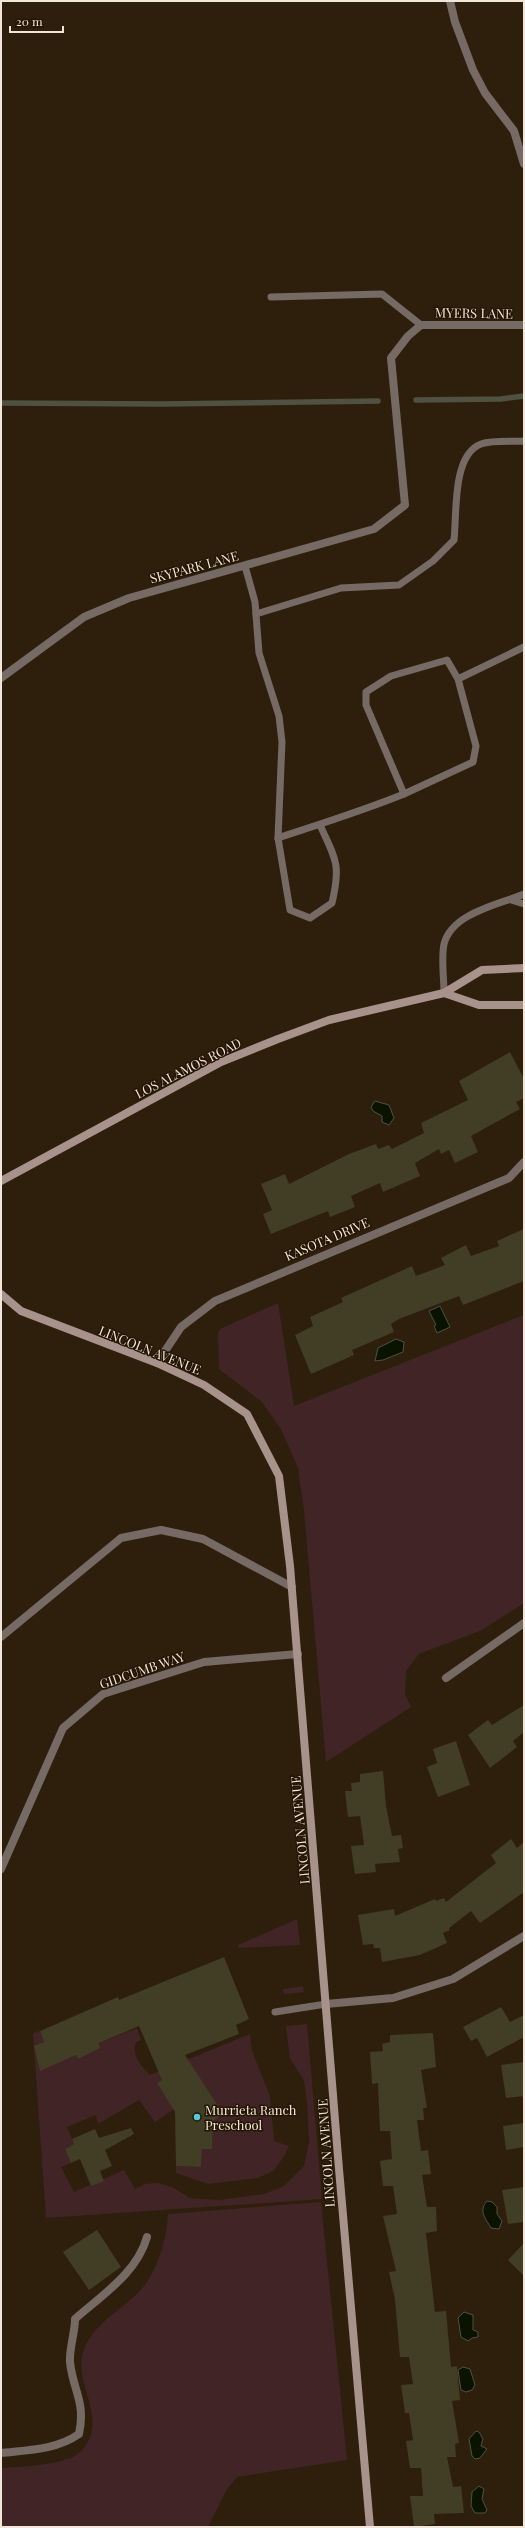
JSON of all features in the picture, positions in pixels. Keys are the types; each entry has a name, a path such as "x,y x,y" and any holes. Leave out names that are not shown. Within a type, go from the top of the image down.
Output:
{"street":[{"path":"450,1 455,22 473,70 485,93 514,131 524,164"},
{"name":"MYERS LANE","path":"405,505 391,358 408,336 421,325 524,326"},
{"name":"SKYPARK LANE","path":"1,678 84,617 129,598 374,529 405,505"},
{"name":"LOS ALAMOS ROAD","path":"1,1181 221,1062 329,1020 444,993 482,970 524,968"},
{"path":"444,993 479,1005 524,1005"},
{"name":"KASOTA DRIVE","path":"157,1363 181,1327 215,1301 402,1221 509,1178 524,1162"},
{"name":"LINCOLN AVENUE","path":"1,1294 21,1311 157,1363 204,1385 247,1414 279,1476 298,1654 370,2527"},
{"path":"1,1637 121,1538 161,1530 203,1539 292,1588"},
{"path":"446,1678 524,1623"},
{"name":"GIDCUMB WAY","path":"1,1869 64,1728 103,1694 204,1662 298,1654"},
{"path":"326,2004 393,1998 452,1979 524,1936"},
{"path":"1,2453 49,2448 69,2441 79,2434 82,2411 70,2360 75,2320 132,2267 143,2251 147,2237"}],"lane":[{"path":"270,297 382,294 421,325"},
{"path":"256,614 341,588 400,584 433,561 454,540 458,473 469,451 482,444 524,441"},
{"path":"245,566 256,614 259,653 279,716 282,742 278,838 290,910 310,918 332,903 337,882 338,863 320,825"},
{"path":"458,678 524,647"},
{"path":"278,838 320,825 404,794 473,762 476,746 458,678 447,660 391,676 366,692 366,706 404,794"},
{"path":"444,993 444,944 451,929 462,919 524,894"},
{"path":"511,900 524,904"},
{"path":"275,2012 326,2004"}],"shaded area":[{"path":"375,1101 389,1105 394,1118 389,1125 382,1122 382,1116 373,1111 371,1107"},
{"path":"278,1303 294,1406 524,1315 524,1603 482,1630 419,1654 406,1671 405,1694 411,1707 326,1762 304,1510 298,1468 281,1429 261,1401 219,1369 218,1333 220,1329"},
{"path":"440,1306 450,1327 437,1333 434,1326 436,1325 429,1311"},
{"path":"396,1339 404,1342 403,1352 383,1360 375,1361 378,1348"},
{"path":"297,1919 300,1945 238,1948 238,1945"},
{"path":"303,1986 304,1992 284,1994 283,1989"},
{"path":"307,2024 322,2199 46,2218 33,2033 40,2031 53,2065 76,2055 78,2058 100,2048 99,2043 137,2028 141,2040 136,2042 136,2056 140,2064 150,2075 250,2034 252,2051 270,2096 274,2141 289,2146 283,2158 273,2171 258,2178 208,2184 176,2173 176,2166 201,2167 202,2149 190,2063 157,2083 174,2109 155,2122 139,2100 98,2124 96,2115 67,2127 74,2144 65,2149 71,2163 61,2167 74,2192 124,2170 135,2189 145,2184 158,2183 172,2187 190,2198 219,2200 264,2194 284,2186 304,2166 309,2142 307,2102 304,2081 290,2058 286,2026"},
{"path":"487,2201 492,2202 497,2207 497,2214 502,2221 499,2229 491,2228 485,2218 483,2208"},
{"path":"321,2202 347,2460 237,2477 227,2489 208,2527 1,2527 1,2468 54,2463 65,2460 80,2452 88,2441 92,2429 92,2417 81,2369 82,2357 86,2345 100,2326 137,2294 145,2285 158,2260 164,2242 168,2214"},
{"path":"464,2312 473,2315 473,2330 478,2332 478,2337 472,2338 468,2341 461,2337 458,2318"},
{"path":"463,2367 470,2369 475,2385 472,2390 466,2392 461,2390 458,2370"},
{"path":"476,2431 479,2432 483,2439 481,2446 487,2449 480,2458 475,2459 472,2456 469,2439"},
{"path":"479,2486 484,2489 482,2499 487,2510 485,2513 475,2513 471,2506 472,2492"}],"building":[{"path":"510,1052 524,1079 524,1098 516,1102 520,1109 471,1136 478,1152 455,1163 449,1150 441,1154 439,1149 415,1163 420,1176 383,1192 380,1183 351,1196 355,1207 330,1217 328,1211 271,1234 263,1214 272,1210 261,1184 285,1174 289,1184 349,1154 376,1144 378,1149 389,1145 392,1149 424,1133 421,1123 468,1100 459,1081"},
{"path":"524,1229 524,1281 463,1305 459,1296 399,1319 391,1324 394,1332 352,1350 354,1355 311,1374 295,1335 313,1326 310,1317 343,1302 341,1298 412,1266 416,1276 445,1265 441,1258 466,1245 471,1256 499,1246 497,1241"},
{"path":"524,1705 524,1732 513,1741 517,1747 490,1768 468,1735 488,1720 492,1725"},
{"path":"456,1741 470,1785 438,1797 427,1767 437,1763 433,1749"},
{"path":"383,1771 386,1806 392,1836 401,1835 403,1848 398,1849 400,1862 375,1864 376,1872 355,1874 351,1846 364,1845 360,1816 348,1817 345,1791 352,1791 351,1783 360,1782 360,1774"},
{"path":"511,1839 517,1848 524,1842 524,1892 480,1923 471,1911 449,1928 450,1930 443,1933 447,1943 420,1955 382,1962 380,1948 374,1948 373,1944 363,1945 358,1915 394,1909 395,1916 435,1899 436,1901 444,1898 446,1902 496,1863 491,1855"},
{"path":"224,1957 249,2019 236,2025 239,2034 185,2055 223,2114 213,2121 212,2149 202,2149 201,2167 176,2166 175,2112 157,2083 162,2080 139,2026 99,2043 100,2048 78,2059 76,2055 40,2071 34,2046 44,2042 40,2031 118,1997 119,2000"},
{"path":"501,2007 510,2022 524,2015 524,2037 487,2057 477,2038 471,2041 463,2027"},
{"path":"433,2033 436,2067 421,2070 427,2108 423,2108 424,2120 417,2120 421,2151 428,2150 431,2174 422,2175 427,2207 436,2207 437,2231 426,2233 435,2312 446,2311 451,2367 457,2366 460,2400 452,2401 459,2443 455,2444 456,2457 447,2457 453,2487 461,2486 464,2513 434,2514 435,2524 414,2527 410,2496 423,2496 421,2468 410,2468 406,2441 413,2440 409,2413 405,2413 401,2385 413,2384 409,2357 400,2357 395,2300 389,2272 396,2271 383,2216 397,2214 393,2186 383,2186 380,2161 392,2159 390,2131 380,2131 378,2083 372,2084 370,2052 383,2051 382,2044 390,2042 390,2035"},
{"path":"524,2062 524,2096 506,2098 501,2065"},
{"path":"524,2123 524,2147 506,2150 503,2126"},
{"path":"131,2128 134,2134 105,2150 112,2166 100,2171 104,2181 91,2186 80,2159 71,2163 65,2149 74,2144 72,2139 95,2129 99,2138"},
{"path":"524,2187 524,2222 508,2224 502,2190"},
{"path":"97,2230 121,2267 89,2290 63,2252"},
{"path":"524,2243 524,2276 508,2260"}],"waterway":[{"path":"416,400 501,399 524,396"},
{"path":"1,403 162,404 378,401"}],"place":[{"name":"Murrieta Ranch Preschool","path":"197,2117"}]}
